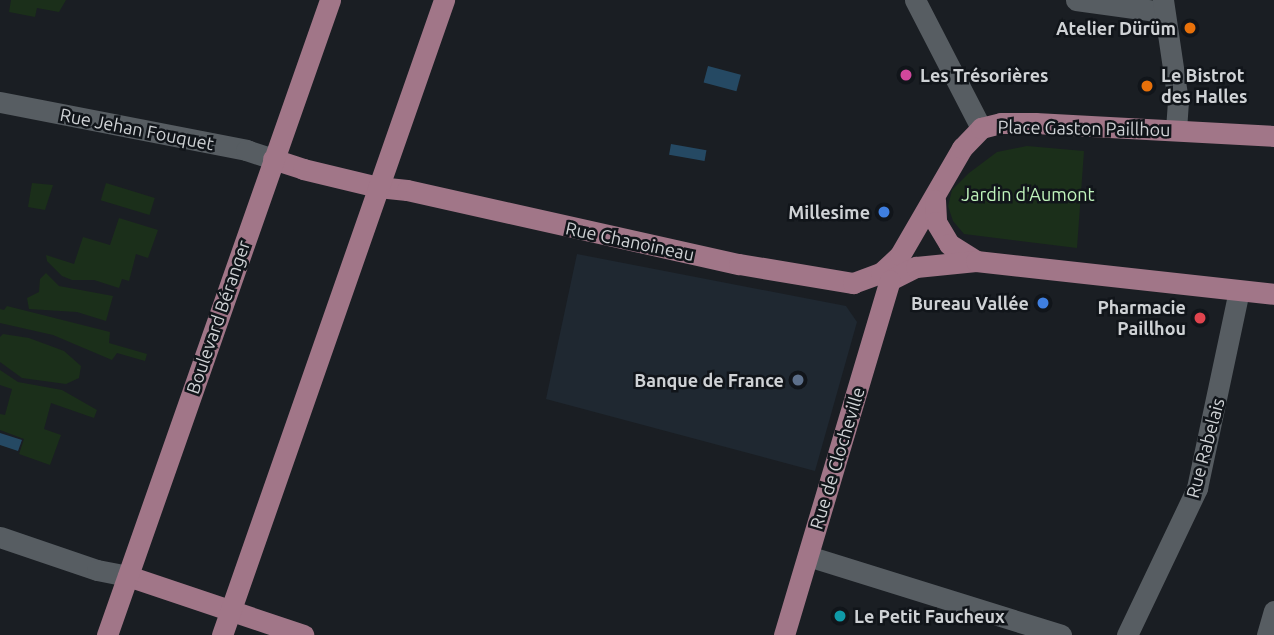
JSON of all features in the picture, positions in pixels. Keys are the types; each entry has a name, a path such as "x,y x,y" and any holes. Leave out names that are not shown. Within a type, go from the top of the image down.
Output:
{"main road":[{"name":"Boulevard Béranger","path":"107,635 330,0"},
{"path":"222,635 444,0"},
{"name":"Place Gaston Paillhou","path":"885,277 934,200 962,148 981,128 1002,123 1035,123 1274,136"},
{"name":"Rue Chanoineau","path":"273,159 378,187 407,190 751,266 853,283 885,277"},
{"path":"934,200 936,222 948,244 976,261"},
{"path":"885,277 916,267 976,261 1274,294"},
{"name":"Rue de Clocheville","path":"784,635 885,277"},
{"path":"128,576 303,635"}],"street":[{"path":"915,0 981,128"},
{"path":"1076,0 1163,6 1178,101 1176,130"},
{"name":"Rue Jehan Fouquet","path":"0,102 246,150 273,159"},
{"name":"Rue Rabelais","path":"1127,635 1197,488 1217,407 1239,291"},
{"path":"0,537 97,570 128,576"},
{"path":"808,556 1061,635"},
{"path":"1267,635 1274,611"}],"shaded area":[{"path":"577,254 846,306 857,322 815,471 546,399"}],"green space":[{"path":"11,0 66,0 59,12 37,8 35,17 9,12"},
{"name":"Jardin d'Aumont","path":"1027,146 1084,151 1077,248 964,234 953,221 948,206 952,190 997,152"},
{"path":"32,183 53,185 45,210 28,207"},
{"path":"106,183 155,198 150,215 101,200"},
{"path":"119,218 158,230 148,258 136,254 129,281 122,279 119,288 94,280 72,280 62,276 47,261 46,255 74,264 83,237 110,245"},
{"path":"46,273 59,286 113,296 106,321 77,312 29,309 27,298 39,292 40,279"},
{"path":"7,306 110,332 109,343 147,354 145,361 117,353 112,360 53,335 0,323 0,309 4,310"},
{"path":"3,334 29,338 64,351 81,366 79,378 66,384 22,378 0,362 0,337"},
{"path":"0,370 18,382 62,390 97,410 94,418 51,403 44,429 61,435 50,465 19,454 24,439 0,430 0,414 5,415 12,389 0,385"}],"water":[{"path":"708,66 741,75 736,91 704,82"},
{"path":"671,144 706,150 705,161 669,155"},
{"path":"0,433 22,440 18,451 0,445"}],"place":[{"name":"Atelier Dürüm","path":"1190,28"},
{"name":"Les Trésorières","path":"906,75"},
{"name":"Le Bistrot des Halles","path":"1147,86"},
{"name":"Millesime","path":"884,212"},
{"name":"Bureau Vallée","path":"1043,303"},
{"name":"Pharmacie Paillhou","path":"1200,318"},
{"name":"Banque de France","path":"798,380"},
{"name":"Le Petit Faucheux","path":"840,616"}]}
